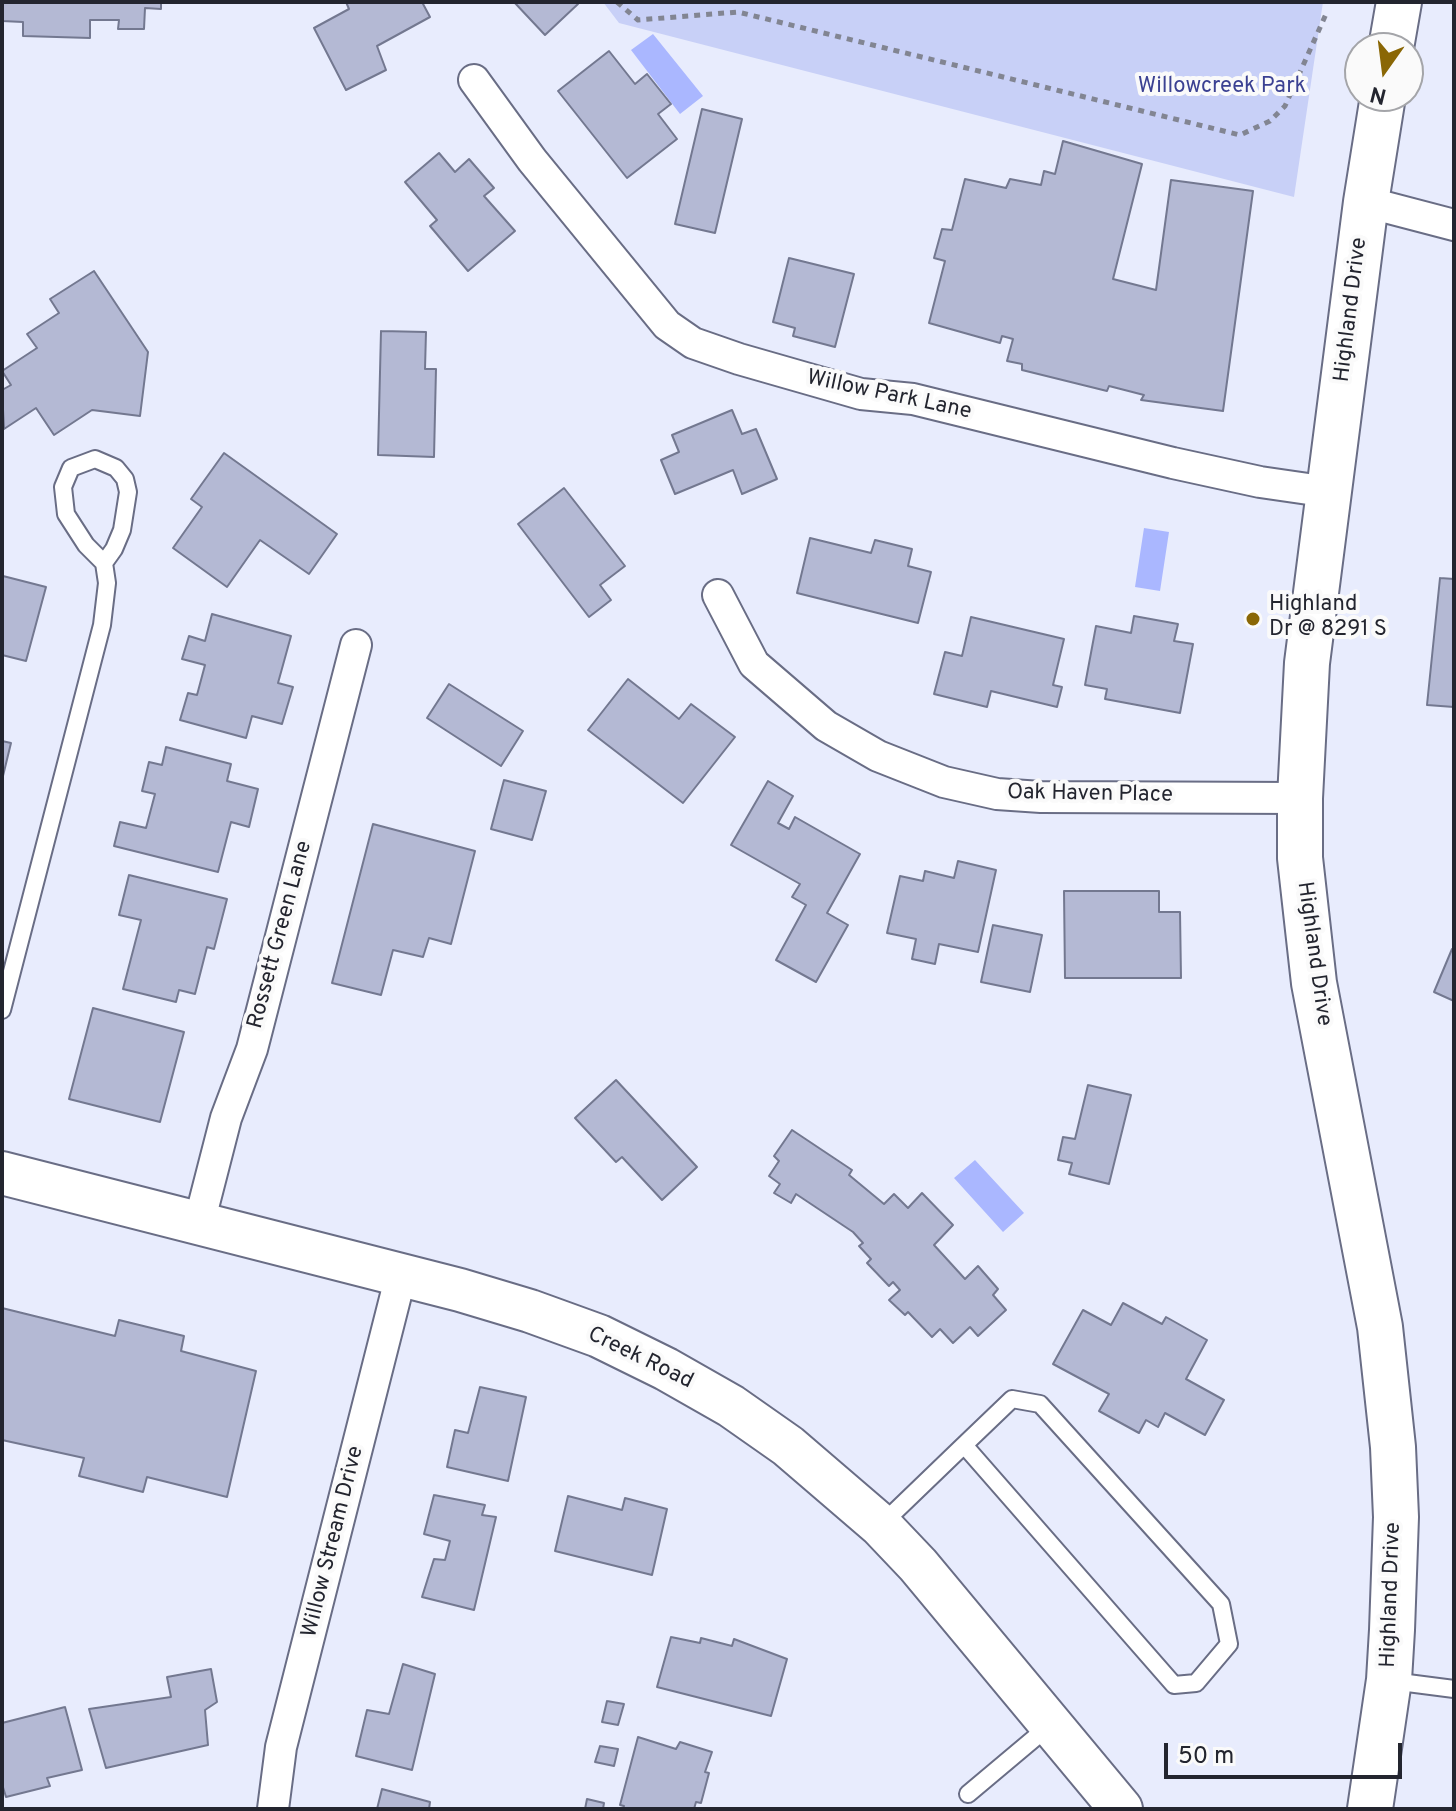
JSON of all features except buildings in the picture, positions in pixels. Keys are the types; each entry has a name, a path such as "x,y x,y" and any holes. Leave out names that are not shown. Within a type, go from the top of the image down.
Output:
{"main road":[{"path":"1394,32 1399,2"},
{"name":"Highland Drive","path":"1370,1809 1389,1680 1396,1517 1388,1387 1380,1327 1314,983 1300,858 1300,798 1307,663 1366,202 1380,112"}],"street":[{"name":"Willow Park Lane","path":"474,80 532,160 667,325 693,343 861,394 913,399 1173,463 1260,482 1329,492"},
{"path":"1366,202 1454,225"},
{"name":"Oak Haven Place","path":"718,595 754,664 826,726 878,756 944,782 997,794 1041,797 1300,798"},
{"name":"Rossett Green Lane","path":"199,1223 226,1118 252,1049 356,645"},
{"name":"Creek Road","path":"2,1173 530,1311 599,1336 666,1369 731,1406 788,1446 880,1525 918,1565 1121,1809"},
{"name":"Willow Stream Drive","path":"269,1808 281,1747 401,1275"}],"lane":[{"path":"2,1010 7,968 102,625 107,583 104,563 122,530 128,492 125,479 116,468 95,459 71,468 63,487 64,501 66,514 76,530 104,563"},
{"path":"880,1525 1012,1399 1040,1404 1221,1604 1229,1644 1196,1683 1174,1685 964,1445"},
{"path":"1389,1680 1454,1689"},
{"path":"968,1794 1051,1725"}],"path":[{"path":"617,2 638,20 738,12 1240,135 1270,121 1285,106 1326,14"}],"green space":[{"name":"Willowcreek Park","path":"603,2 1323,2 1294,197 619,23"}],"water":[{"path":"653,34 703,96 680,114 631,50"},
{"path":"1144,528 1169,532 1160,591 1135,587"},
{"path":"975,1160 1024,1213 1003,1232 954,1178"}],"place":[{"name":"Highland Dr @ 8291 S","path":"1253,619"}]}
